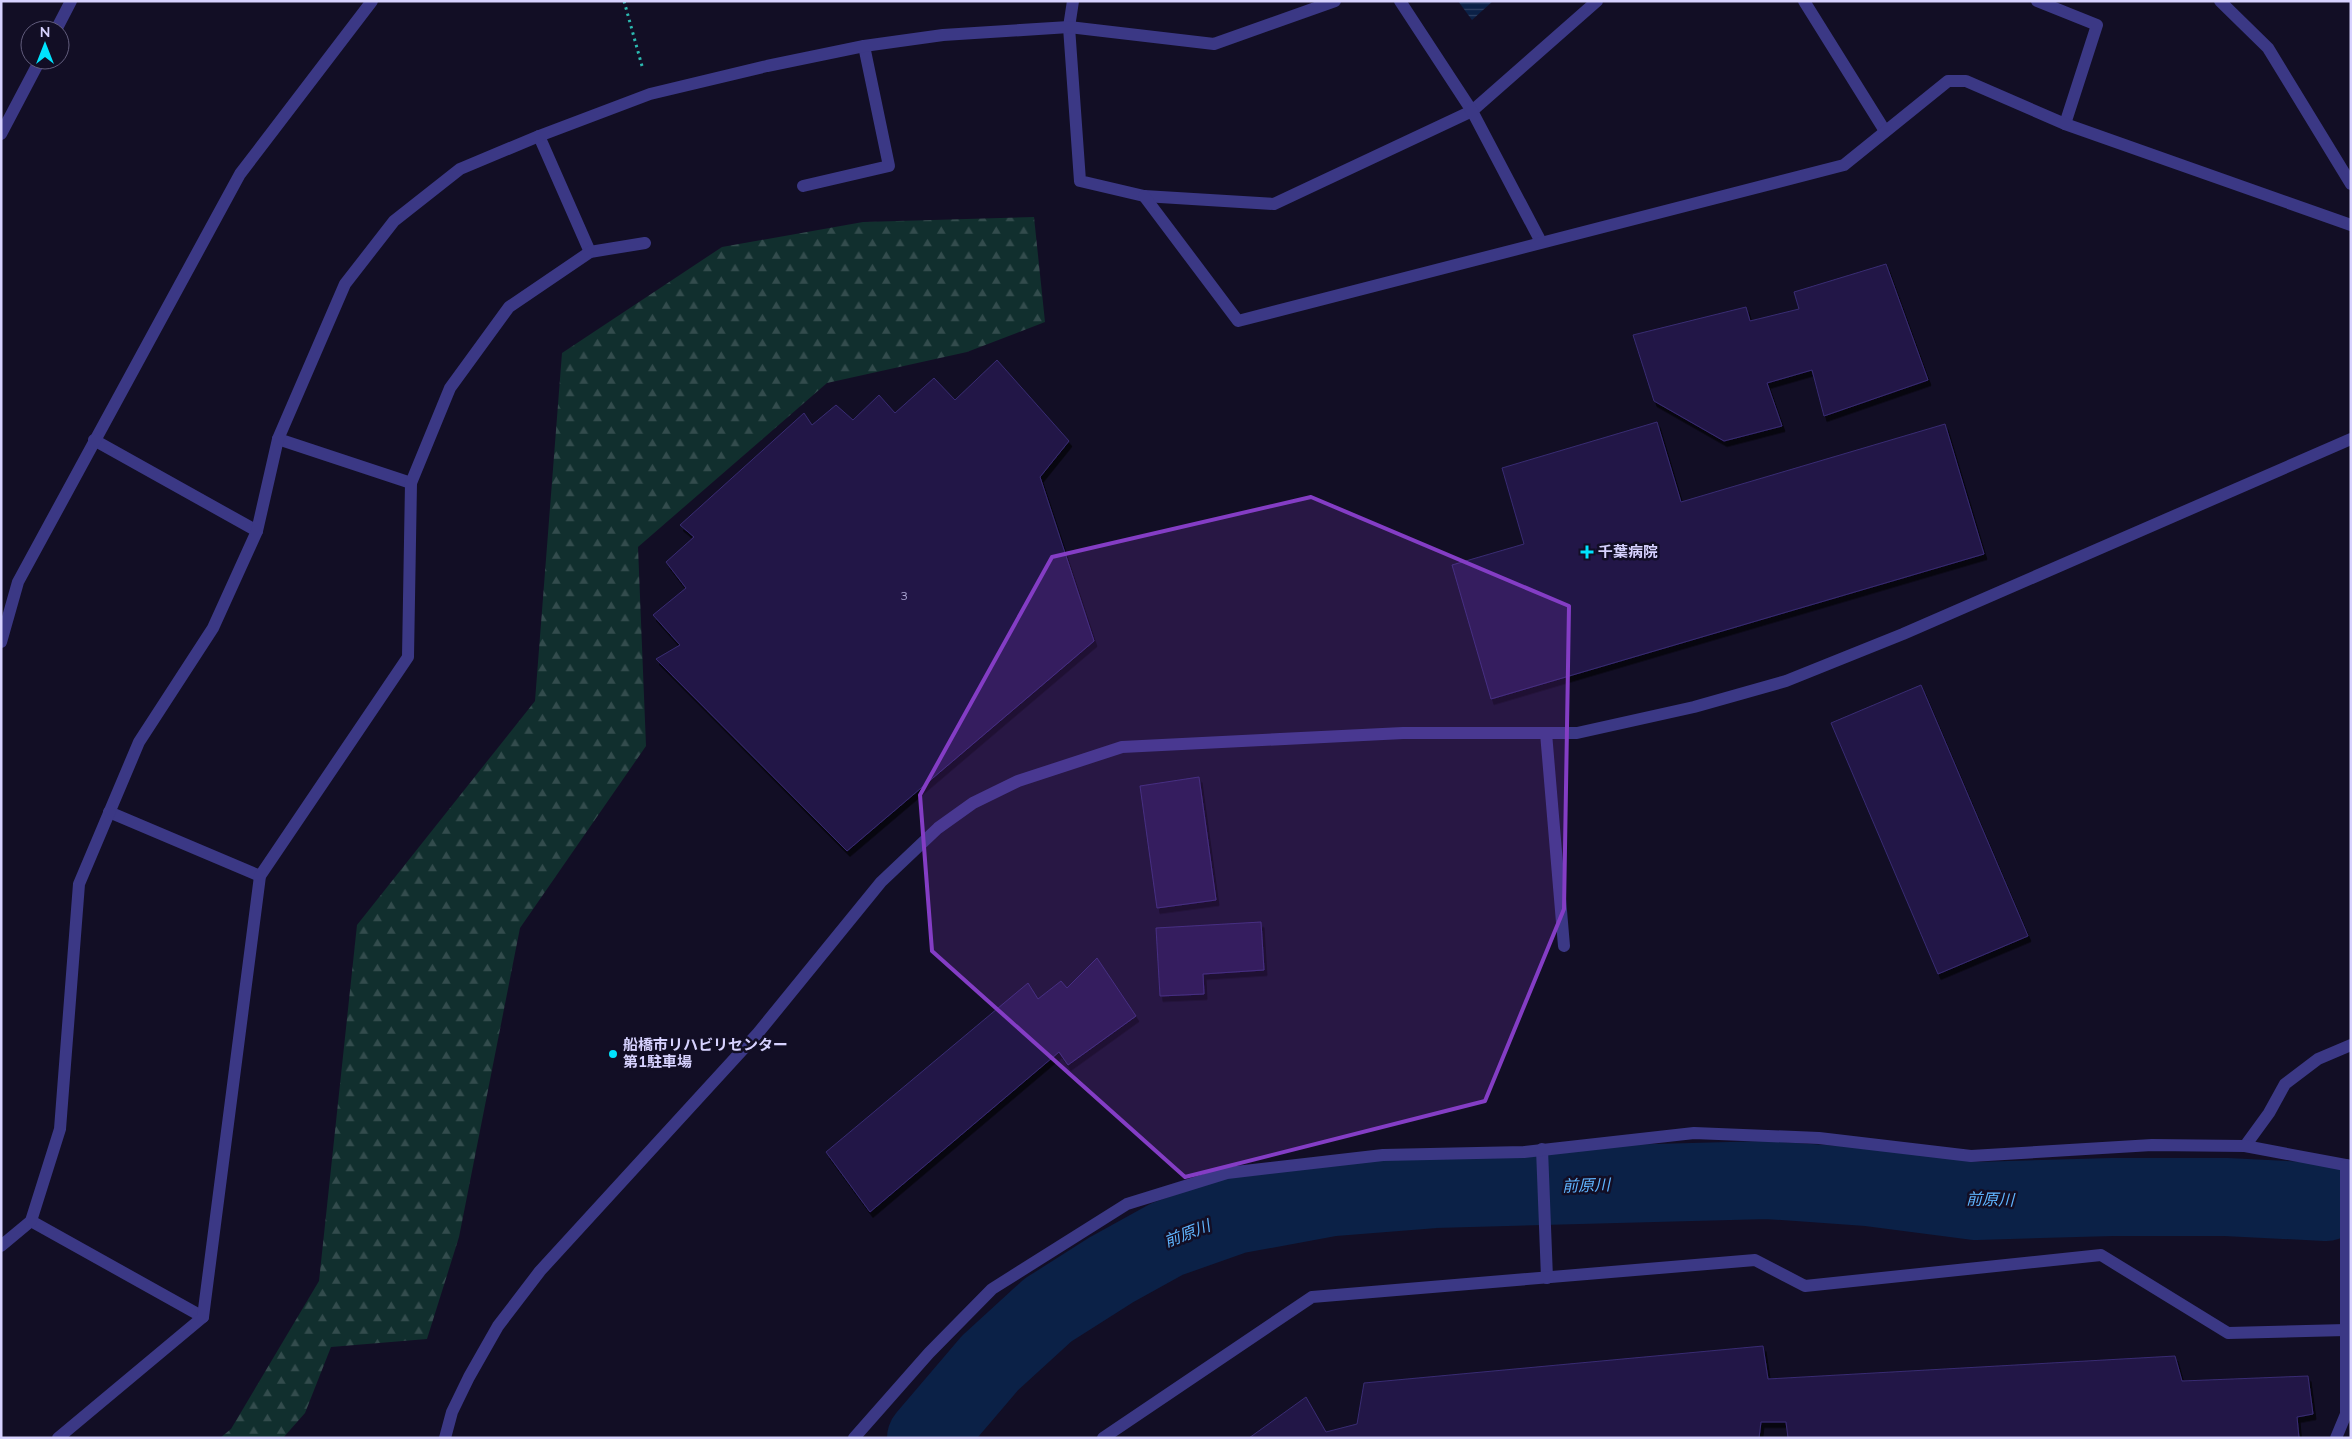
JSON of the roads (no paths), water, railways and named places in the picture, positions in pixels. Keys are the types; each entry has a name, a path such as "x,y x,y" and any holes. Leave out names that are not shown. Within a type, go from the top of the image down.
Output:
{"street":[{"path":"61,20 71,1"},
{"path":"1,642 18,582 240,174 372,1"},
{"path":"1073,1 1069,27 1080,182 1144,196 1274,204 1472,111 1597,1"},
{"path":"1,1246 31,1221 60,1129 79,884 139,742 212,628 257,531 278,439 345,284 394,221 460,169 539,136 650,94 864,46 942,35 1069,27 1214,44 1335,1"},
{"path":"1400,1 1472,111 1540,242"},
{"path":"1804,1 1884,131"},
{"path":"2037,1 2097,25 2065,124"},
{"path":"2220,1 2268,48 2351,184"},
{"path":"803,186 889,166 864,46"},
{"path":"1,134 35,70"},
{"path":"1144,196 1238,321 1844,165 1948,80 1966,81 2065,124 2351,225"},
{"path":"539,136 590,252"},
{"path":"58,1438 203,1317 260,876 408,657 410,483 450,388 509,308 590,252 645,243"},
{"path":"278,439 410,483"},
{"path":"445,1438 452,1412 469,1377 498,1326 540,1271 758,1034 881,882 938,828 974,803 1018,781 1122,747 1403,733 1577,733 1694,707 1786,681 1903,634 2351,439"},
{"path":"94,440 257,531"},
{"path":"1546,733 1564,946"},
{"path":"109,812 260,876"},
{"path":"2245,1146 2269,1113 2285,1084 2318,1058 2351,1045"},
{"path":"854,1438 929,1353 992,1289 1127,1204 1227,1173 1384,1155 1542,1150 1694,1133 1819,1138 1971,1156 2152,1145 2245,1146 2349,1166 2346,1414 2336,1438"},
{"path":"1542,1150 1547,1278"},
{"path":"31,1221 203,1317"},
{"path":"1103,1438 1312,1297 1755,1260 1805,1286 2101,1256 2228,1333 2346,1330"}],"water":[{"path":"1458,1 1493,1 1472,20"}],"waterway":[{"name":"前原川","path":"926,1438 990,1363 1048,1310 1111,1270 1167,1239 1235,1215 1333,1197 1434,1189 1767,1180 1868,1187 1976,1201 2112,1197 2226,1197 2326,1202"}],"place":[{"name":"千葉病院","path":"1587,552"},
{"name":"船橋市リハビリセンター 第1駐車場","path":"613,1054"}]}
